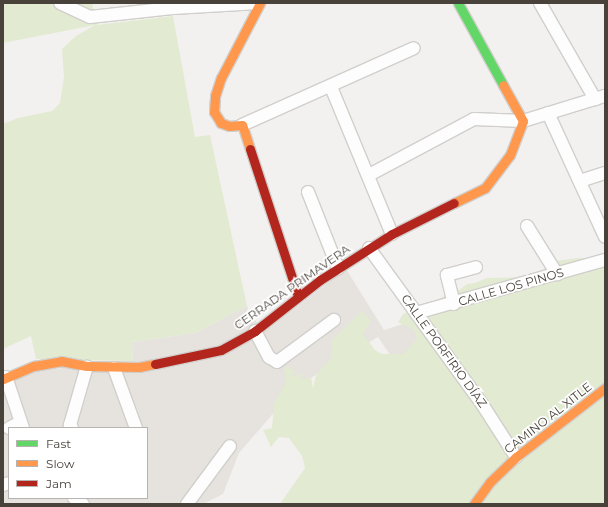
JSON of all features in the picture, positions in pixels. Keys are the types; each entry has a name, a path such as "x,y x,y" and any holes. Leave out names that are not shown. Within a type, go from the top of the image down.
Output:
{"street":[{"path":"60,3 90,17 172,5 260,3 221,78 215,96 216,119 228,126 242,125 331,87 414,48"},
{"path":"458,3 523,120"},
{"path":"369,175 474,119 523,120 600,97 540,3"},
{"path":"331,87 369,175 392,234"},
{"path":"548,113 605,236"},
{"name":"CERRADA PRIMAVERA","path":"4,378 34,366 61,362 114,368 139,367 221,350 255,331 298,296 338,268 392,234 485,188 510,155 523,120"},
{"path":"242,125 298,296"},
{"path":"580,181 605,173"},
{"path":"308,192 338,268"},
{"path":"527,226 557,274"},
{"name":"CALLE PORFIRIO DÍAZ","path":"370,248 482,404 516,456"},
{"name":"CALLE LOS PINOS","path":"416,313 454,304 605,260"},
{"path":"454,304 447,275 476,267"},
{"path":"255,331 269,357 277,362 334,320"},
{"path":"71,427 70,425 87,366"},
{"path":"114,368 136,427"},
{"path":"4,378 22,425"},
{"name":"CAMINO AL XITLE","path":"474,504 490,482 516,456 605,388"},
{"path":"187,504 230,446"}],"shaded area":[{"path":"346,269 384,330 416,320 440,355 403,374 378,337 334,363 308,380 277,409 239,453 223,494 203,504 3,504 3,374 133,361 132,342 195,333 247,306 263,333"}],"green space":[{"path":"3,3 92,3 97,25 173,16 195,137 210,135 247,306 195,333 132,342 133,361 36,359 31,336 3,349 3,124 18,118 52,111 60,103 64,77 62,49 76,36 95,25 3,43"},
{"path":"605,257 605,504 280,504 305,468 302,456 289,438 279,437 271,447 263,430 272,428 274,403 286,382 284,369 287,366 295,371 291,378 298,374 302,375 301,380 311,377 313,389 316,375 331,358 332,340 362,311 371,321 363,334 375,350 382,354 403,354 417,339 414,330 398,322 403,314 459,290 467,284 475,283 487,278 525,277 538,273 555,261 578,258 600,259"}],"traffic: fast":[{"path":"458,3 503,85"}],"traffic: slow":[{"path":"250,149 242,125 229,126 221,123 214,112 215,96 221,78 260,3"},
{"path":"454,203 485,188 510,155 523,121 503,85"},
{"path":"3,379 34,366 61,361 87,366 139,367 155,364"},
{"path":"474,504 490,482 516,457 605,388"}],"traffic: jam":[{"path":"250,149 298,296"},
{"path":"155,364 221,350 255,331 320,280 392,234 454,203"}]}
